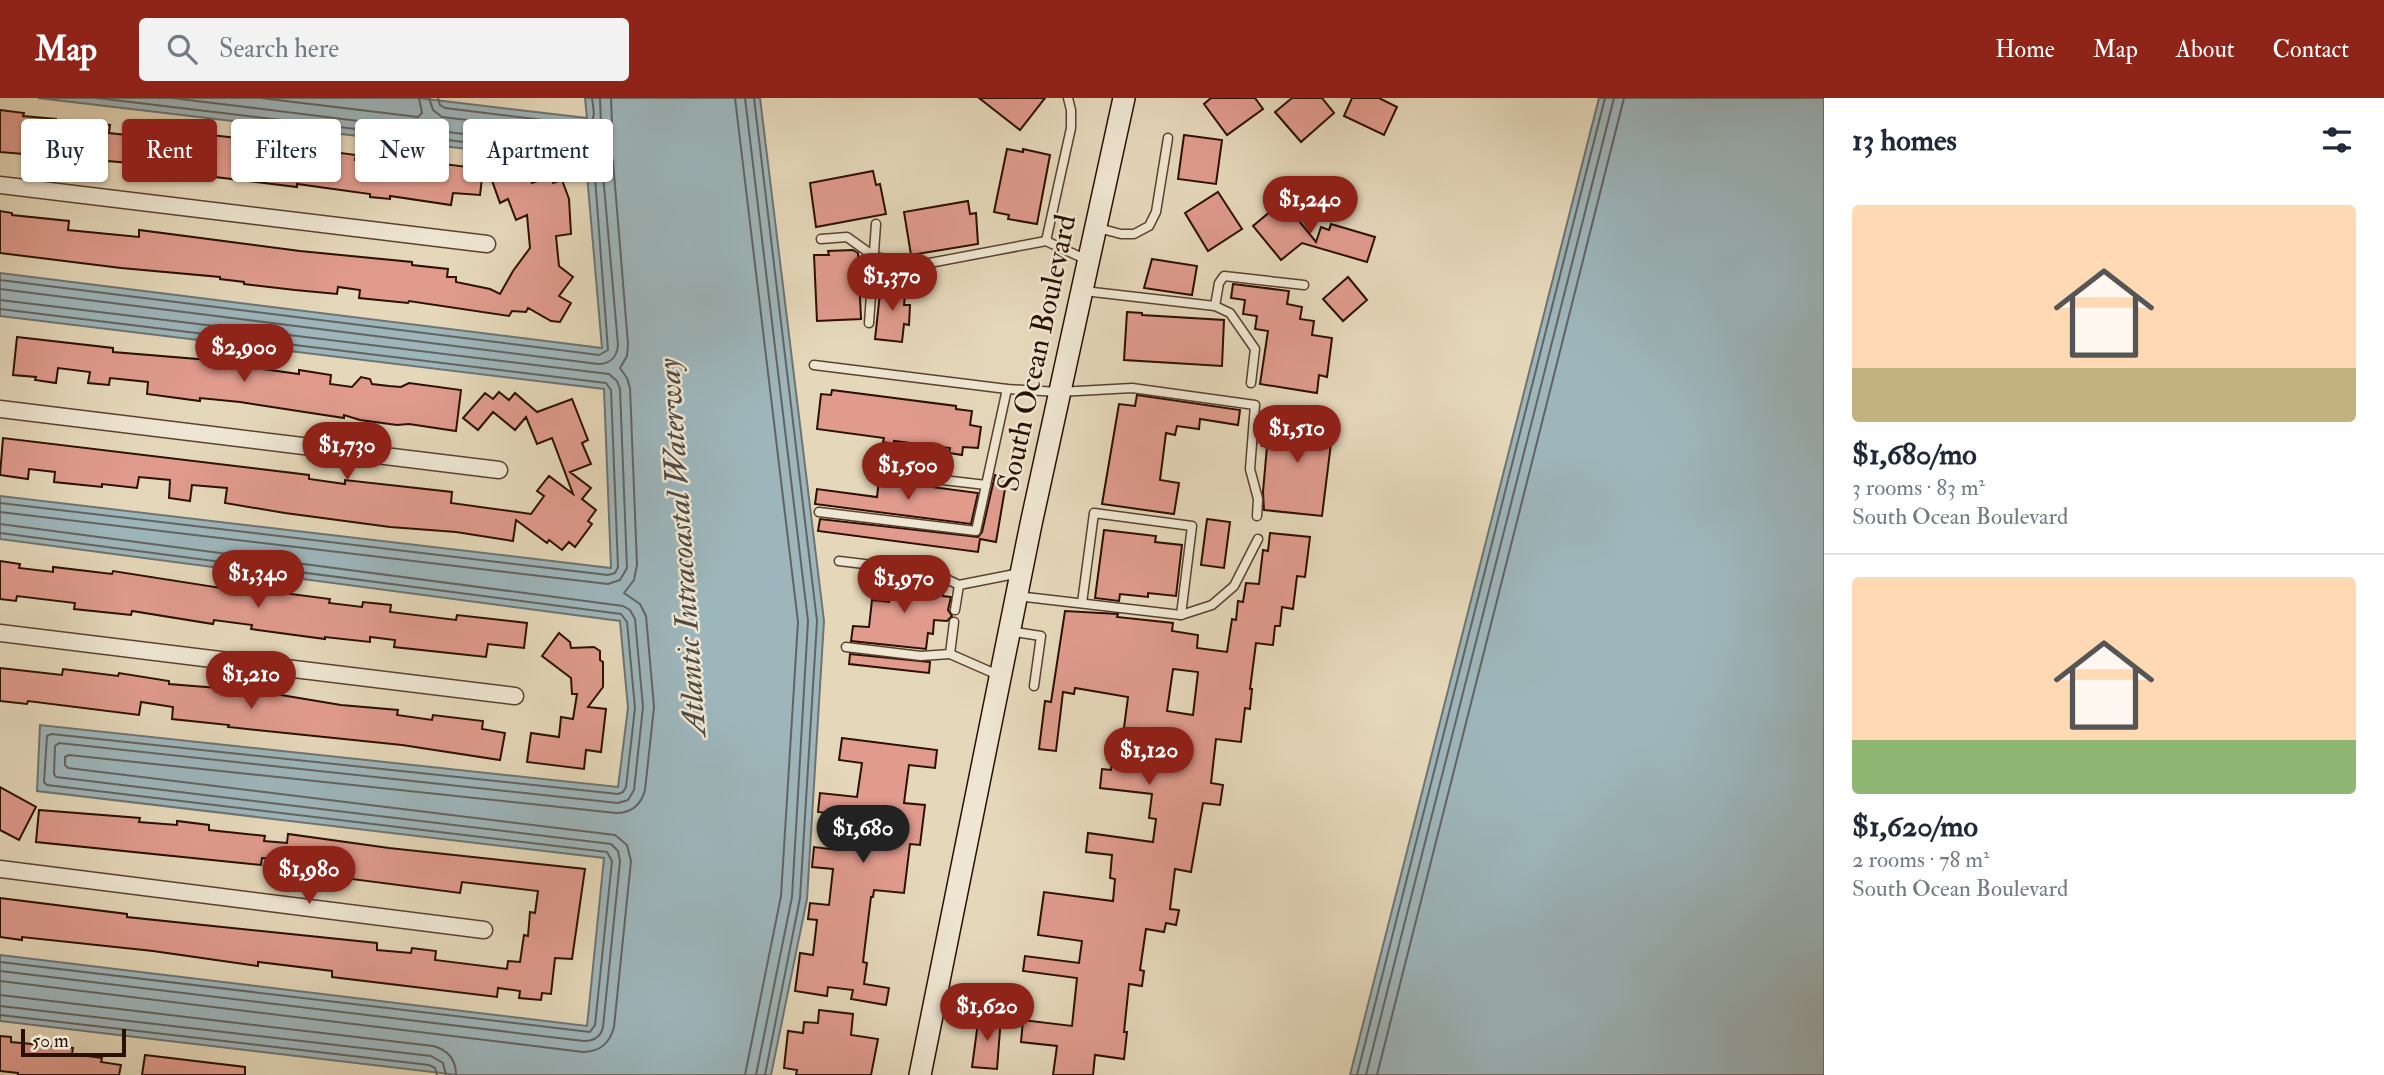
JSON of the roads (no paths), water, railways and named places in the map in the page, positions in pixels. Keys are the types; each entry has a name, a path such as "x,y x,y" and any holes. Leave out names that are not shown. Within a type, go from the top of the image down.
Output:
{"main road":[{"name":"South Ocean Boulevard","path":"920,1075 1021,573 1124,98"}],"street":[{"path":"0,185 486,244"},
{"path":"0,410 499,470"},
{"path":"0,633 515,696"},
{"path":"0,869 484,930"}],"lane":[{"path":"1046,242 1071,128 1068,98"},
{"path":"1095,228 1134,234 1149,226 1156,212 1168,138"},
{"path":"869,323 876,224"},
{"path":"821,239 847,237 875,257 919,265 1046,242 1087,260"},
{"path":"1215,306 1219,283 1224,276 1304,285"},
{"path":"1081,290 1215,306 1230,313 1255,349 1251,383"},
{"path":"814,365 1007,389 1059,392 1132,388 1255,405 1250,469 1258,499 1257,516"},
{"path":"819,512 976,531 1007,389"},
{"path":"891,474 986,485"},
{"path":"1082,603 1094,513 1192,526 1181,615"},
{"path":"1017,596 1181,615 1212,604 1234,586 1258,539"},
{"path":"839,561 932,572 959,585 1021,573"},
{"path":"955,610 959,585"},
{"path":"950,654 954,622"},
{"path":"1009,631 1041,636 1034,686"},
{"path":"846,647 921,656 950,654 1000,677"}],"water":[{"name":"Atlantic Intracoastal Waterway","path":"38,98 418,98 587,118 585,98 760,98 824,621 807,899 771,1075 458,1075 0,1021 0,955 587,1026 604,858 37,791 40,725 618,787 628,708 620,621 0,539 0,496 611,568 604,389 0,316 0,273 602,348 588,182 613,182 613,119 463,119 463,148 449,147 449,119 355,119 355,136 341,134 341,119 215,119"},
{"path":"1599,98 1824,98 1824,1075 1350,1075"}]}
